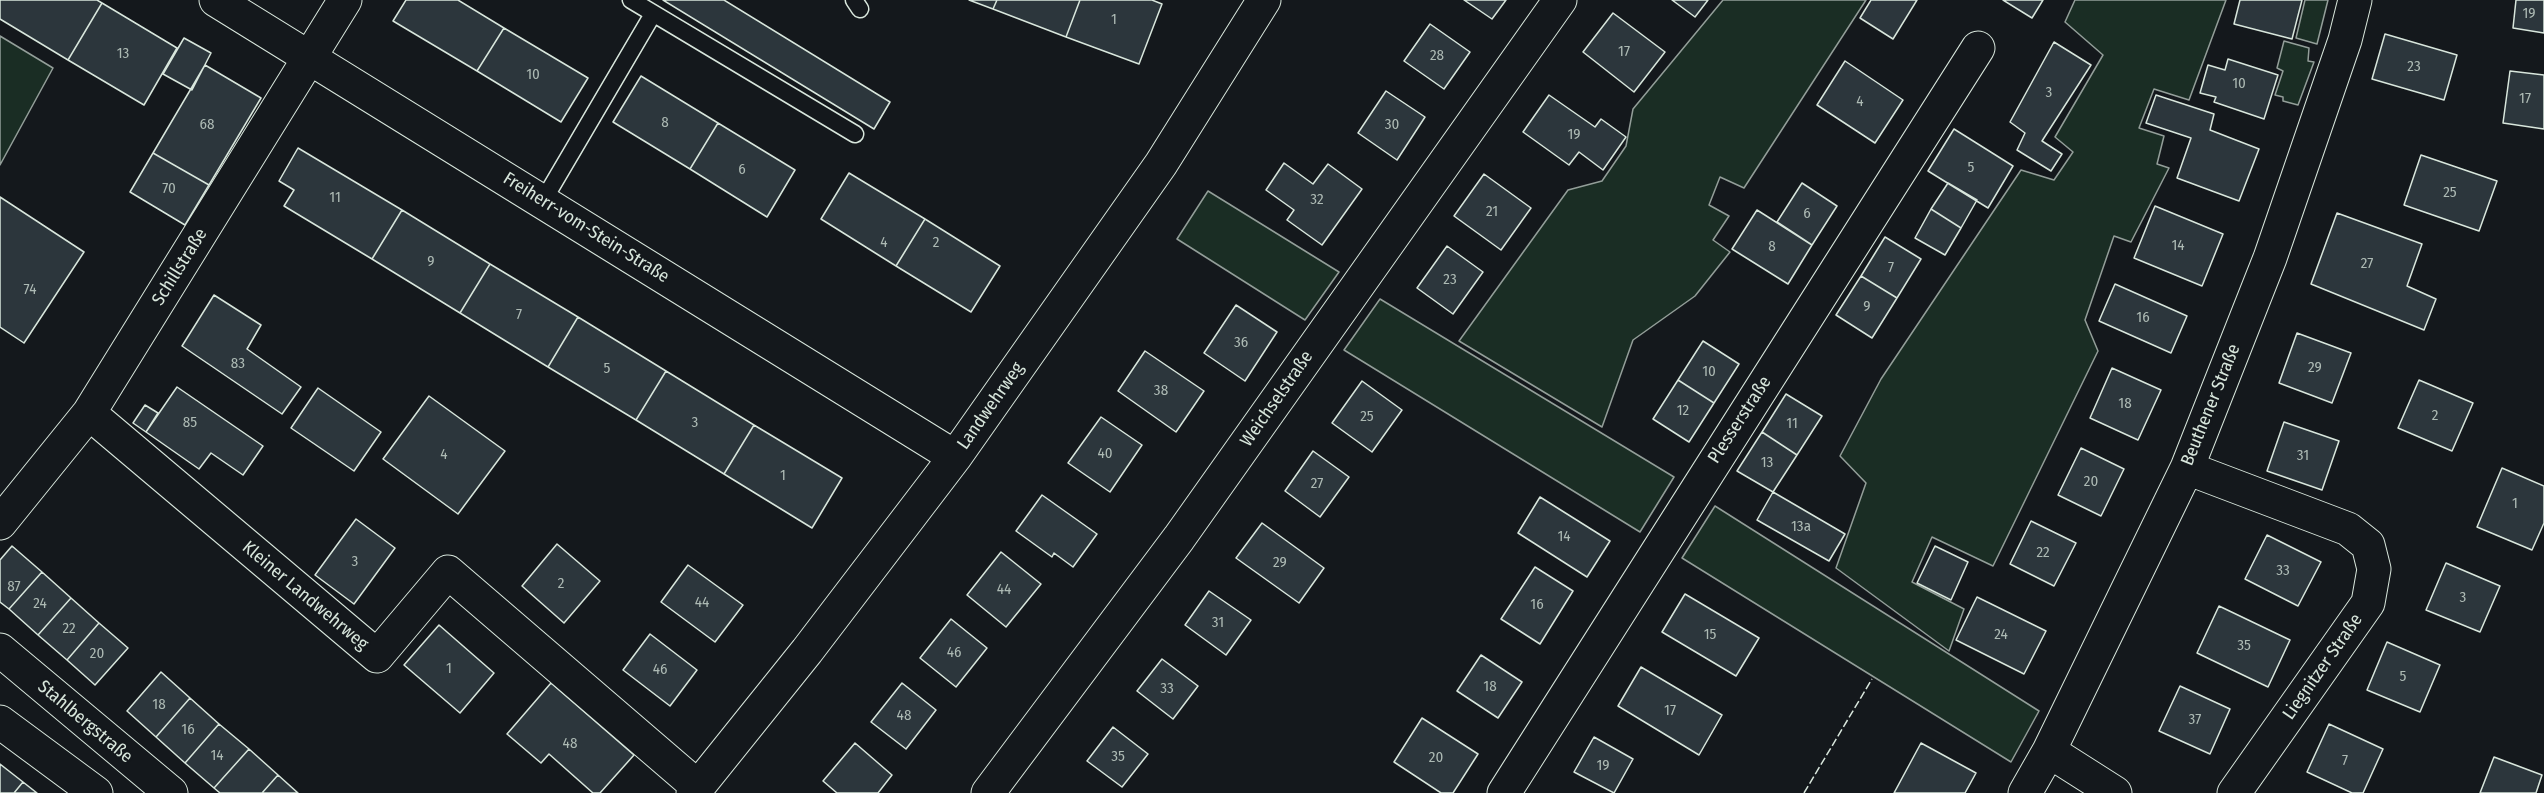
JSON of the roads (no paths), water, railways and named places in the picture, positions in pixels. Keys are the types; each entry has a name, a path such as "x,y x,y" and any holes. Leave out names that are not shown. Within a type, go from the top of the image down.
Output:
{"street":[{"name":"Freiherr-vom-Stein-Straße","path":"216,0 955,457"},
{"name":"Schillstraße","path":"0,523 89,413 345,0"},
{"name":"Landwehrweg","path":"695,790 807,651 955,457 1161,164 1264,0"},
{"name":"Weichselstraße","path":"988,793 1179,538 1560,0"},
{"name":"Beuthener Straße","path":"2025,793 2049,750 2187,468 2271,258 2345,40 2355,0"},
{"name":"Plesserstraße","path":"1504,793 1978,48"},
{"name":"Kleiner Landwehrweg","path":"89,413 377,656 448,572 695,790"},
{"name":"Liegnitzer Straße","path":"2187,468 2348,529 2368,545 2373,569 2368,603 2234,793"},
{"name":"Stahlbergstraße","path":"0,650 171,793"},
{"path":"0,722 96,793"},
{"path":"2049,750 2115,793"}],"lane":[{"path":"630,0 855,134"},
{"path":"543,201 653,14"}]}
